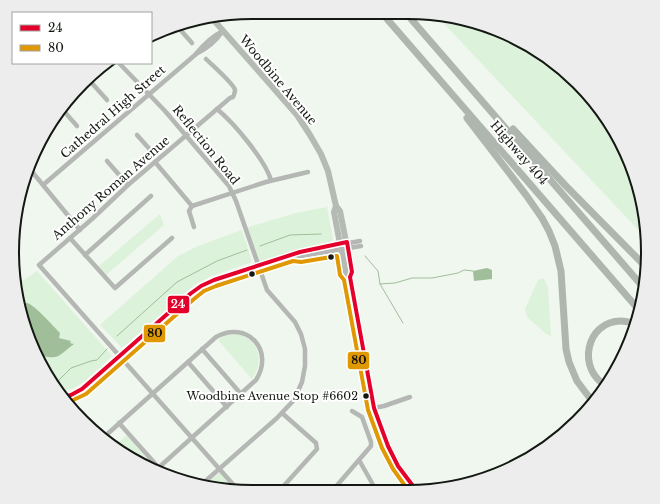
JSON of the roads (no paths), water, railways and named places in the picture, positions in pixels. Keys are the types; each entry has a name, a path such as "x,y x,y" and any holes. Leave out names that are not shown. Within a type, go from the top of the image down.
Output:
{"highway":[{"name":"Highway 404","path":"387,19 635,305"},
{"name":"Highway 404","path":"411,19 639,282"},
{"path":"446,88 526,195 549,231 555,246 561,271 568,362 577,381 590,398"},
{"path":"483,101 490,105 641,262"},
{"path":"601,382 594,376 588,357 589,347 593,337 600,328 610,323 620,321 630,323"}],"main road":[{"name":"Woodbine Avenue","path":"215,22 297,115 321,154 328,171 336,206 334,212 344,246 346,273 350,278 374,408 388,446 398,466 412,485"}],"street":[{"path":"181,30 192,43"},
{"name":"Cathedral High Street","path":"43,185 195,55 201,47 215,35 223,31"},
{"name":"Anthony Roman Avenue","path":"120,356 39,265 80,230 128,185 233,97 235,91 233,87 206,59"},
{"name":"Reflection Road","path":"120,64 149,94 221,175 232,193 267,290 295,322 301,334 305,349 305,366 302,382 294,400 282,413 206,481"},
{"path":"92,83 107,100"},
{"path":"217,109 258,156 267,170 271,180"},
{"path":"65,113 77,126"},
{"path":"137,135 154,154"},
{"path":"107,161 128,185"},
{"path":"155,162 192,206"},
{"path":"194,227 189,211 192,206 271,180 308,172"},
{"path":"33,173 80,230"},
{"path":"85,254 151,196"},
{"path":"70,238 115,288 172,238"},
{"path":"69,396 82,389 195,290 214,280 292,255 361,243"},
{"path":"107,434 216,337 232,331 242,333 255,341 260,347 263,364 260,374 256,380 161,466"},
{"path":"202,349 241,394"},
{"path":"120,356 233,485"},
{"path":"188,362 227,407"},
{"path":"374,408 410,397"},
{"path":"337,485 370,449 372,442 362,417 352,411"},
{"path":"282,413 316,443 317,449 285,485"},
{"path":"119,423 152,462"},
{"path":"359,460 373,485"}],"waterway":[{"path":"260,246 290,235 321,234"},
{"path":"117,336 177,282 217,261 247,250"},
{"path":"365,256 378,271 380,284 403,323"},
{"path":"380,284 395,283 412,278 432,278 458,273 464,270 473,271"},
{"path":"58,381 71,368 97,360 107,349"}],"place":[{"name":"Woodbine Avenue Stop #6602","path":"366,396"}]}
